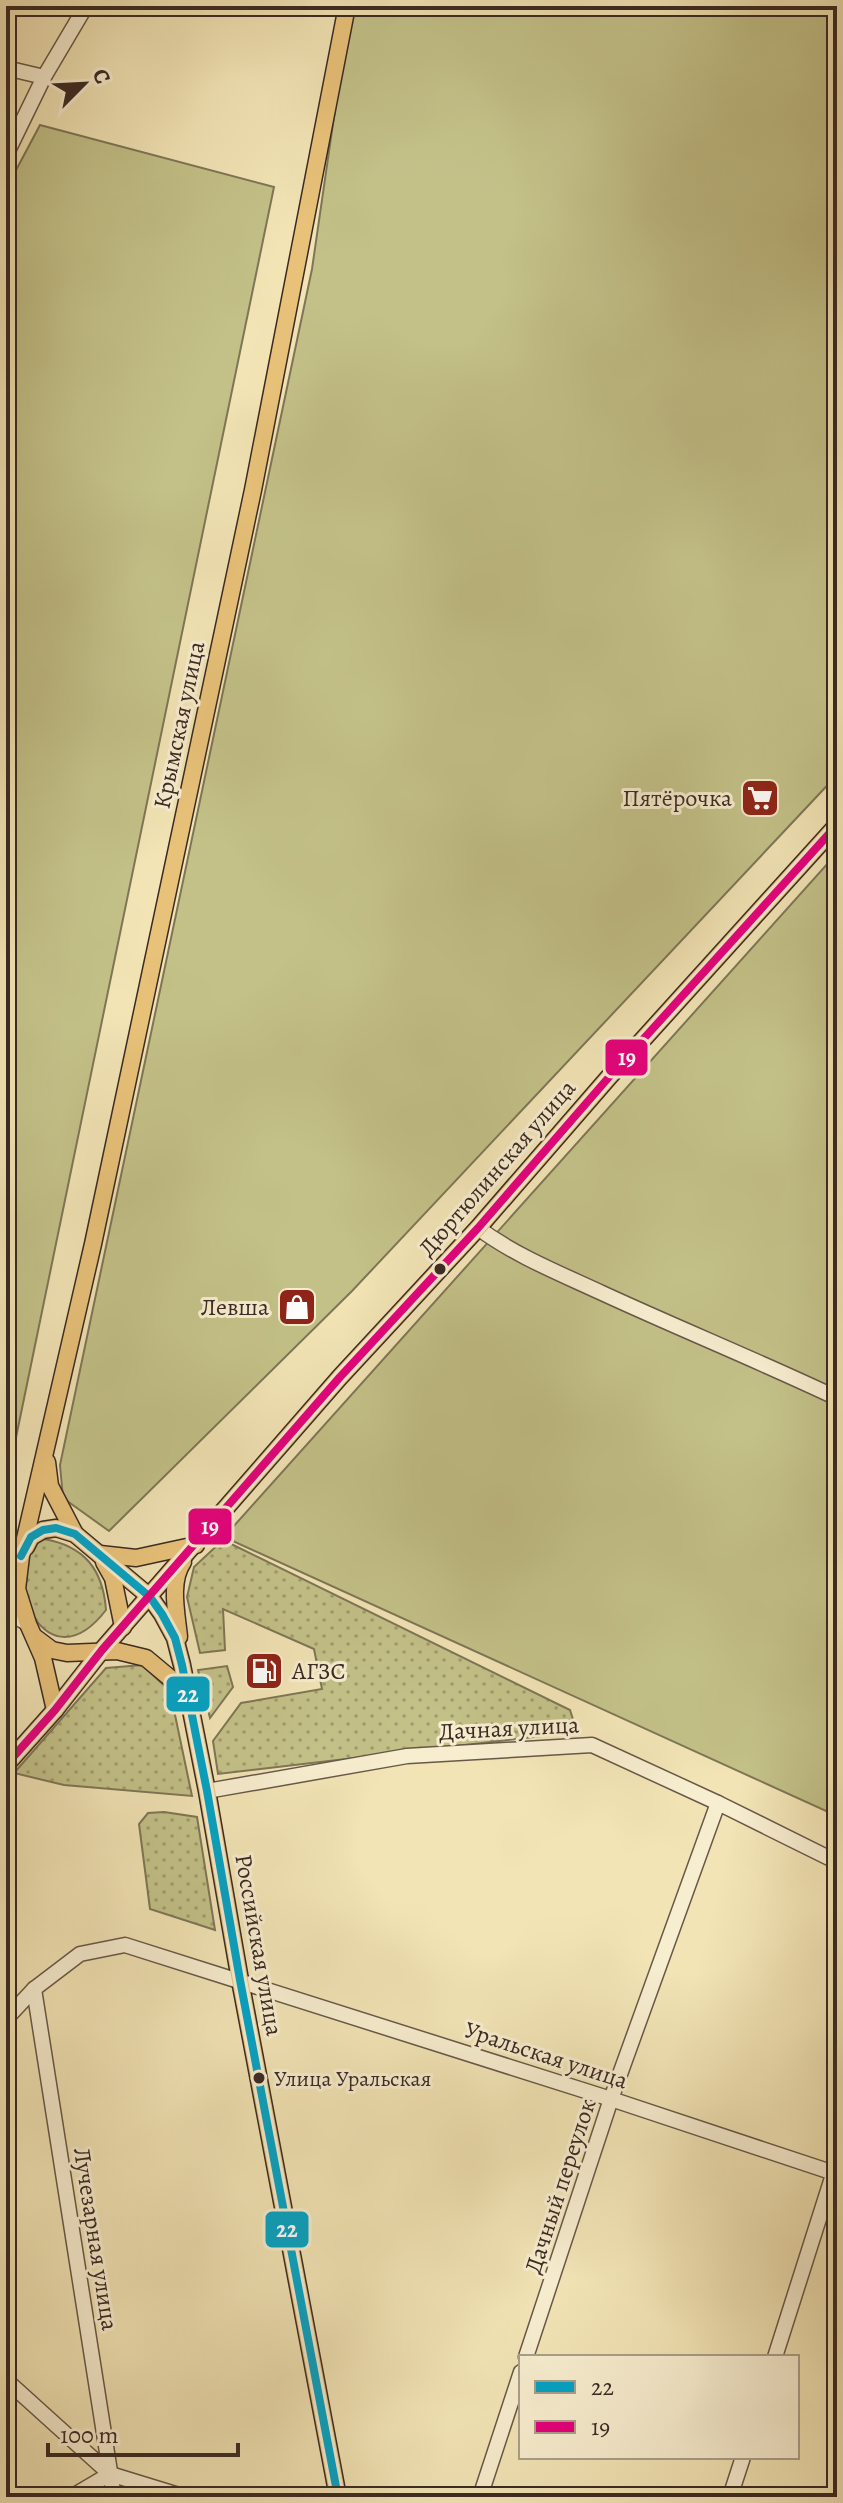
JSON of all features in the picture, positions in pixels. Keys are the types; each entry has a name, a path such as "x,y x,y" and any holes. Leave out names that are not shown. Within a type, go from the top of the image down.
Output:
{"main road":[{"name":"Крымская улица","path":"15,1569 97,1230 253,490 347,6"},
{"name":"Дюртюлинская улица","path":"196,1545 340,1377 478,1228 609,1077 837,825"},
{"path":"45,1452 50,1486 75,1534"},
{"path":"55,1710 43,1658 17,1589 15,1569 31,1537 43,1530 56,1528 75,1534 100,1554 113,1578 123,1627"},
{"path":"100,1554 136,1558 196,1545"},
{"path":"6,1765 102,1650 196,1545"},
{"path":"182,1665 175,1602 178,1569 196,1545"},
{"name":"Российская улица","path":"100,1554 150,1597 175,1638 182,1665 338,2497"},
{"path":"31,1630 52,1650 82,1653 117,1651 146,1658 188,1693"}],"street":[{"path":"6,155 44,77 86,6"},
{"path":"6,68 44,77"},
{"path":"478,1228 523,1257 837,1398"},
{"path":"6,1611 31,1630"},
{"name":"Дачная улица","path":"207,1791 407,1756 592,1745 837,1862"},
{"name":"Дачный переулок","path":"527,2355 611,2099 718,1803"},
{"name":"Уральская улица","path":"6,2019 34,1989 80,1954 125,1945 836,2170"},
{"name":"Лучезарная улица","path":"34,1989 114,2497"},
{"path":"776,2355 836,2170"},
{"path":"480,2497 519,2378"},
{"path":"6,2380 110,2474 185,2497"},
{"path":"730,2497 742,2459"},
{"path":"71,2497 110,2474"}],"shaded area":[{"path":"350,6 837,6 837,775 352,1291 109,1531 63,1498 60,1465 312,269"},
{"path":"40,125 274,187 6,1486 6,189"},
{"path":"837,853 837,1816 224,1537"},
{"path":"44,1539 70,1547 96,1571 106,1610 84,1631 65,1637 48,1632 35,1618 26,1599 22,1579 24,1560 33,1545"},
{"path":"223,1540 570,1710 577,1732 218,1774 213,1741 241,1703 322,1689 314,1649 223,1609 225,1650 200,1653 187,1597 194,1567"},
{"path":"142,1665 170,1691 192,1796 64,1785 14,1773 106,1668"},
{"path":"227,1666 233,1687 210,1718 198,1670"},
{"path":"148,1813 197,1817 215,1930 150,1909 139,1824"}],"transit line":[{"name":"19","path":"6,1765 340,1377 478,1228 609,1077 837,825"},
{"name":"22","path":"21,1556 31,1537 43,1530 56,1528 75,1534 150,1597 175,1638 207,1791 338,2497"}],"place":[{"name":"Пятёрочка","path":"760,798"},
{"name":"Левша","path":"297,1307"},
{"name":"АГЗС","path":"264,1671"},
{"name":"Улица Уральская","path":"259,2078"}]}
